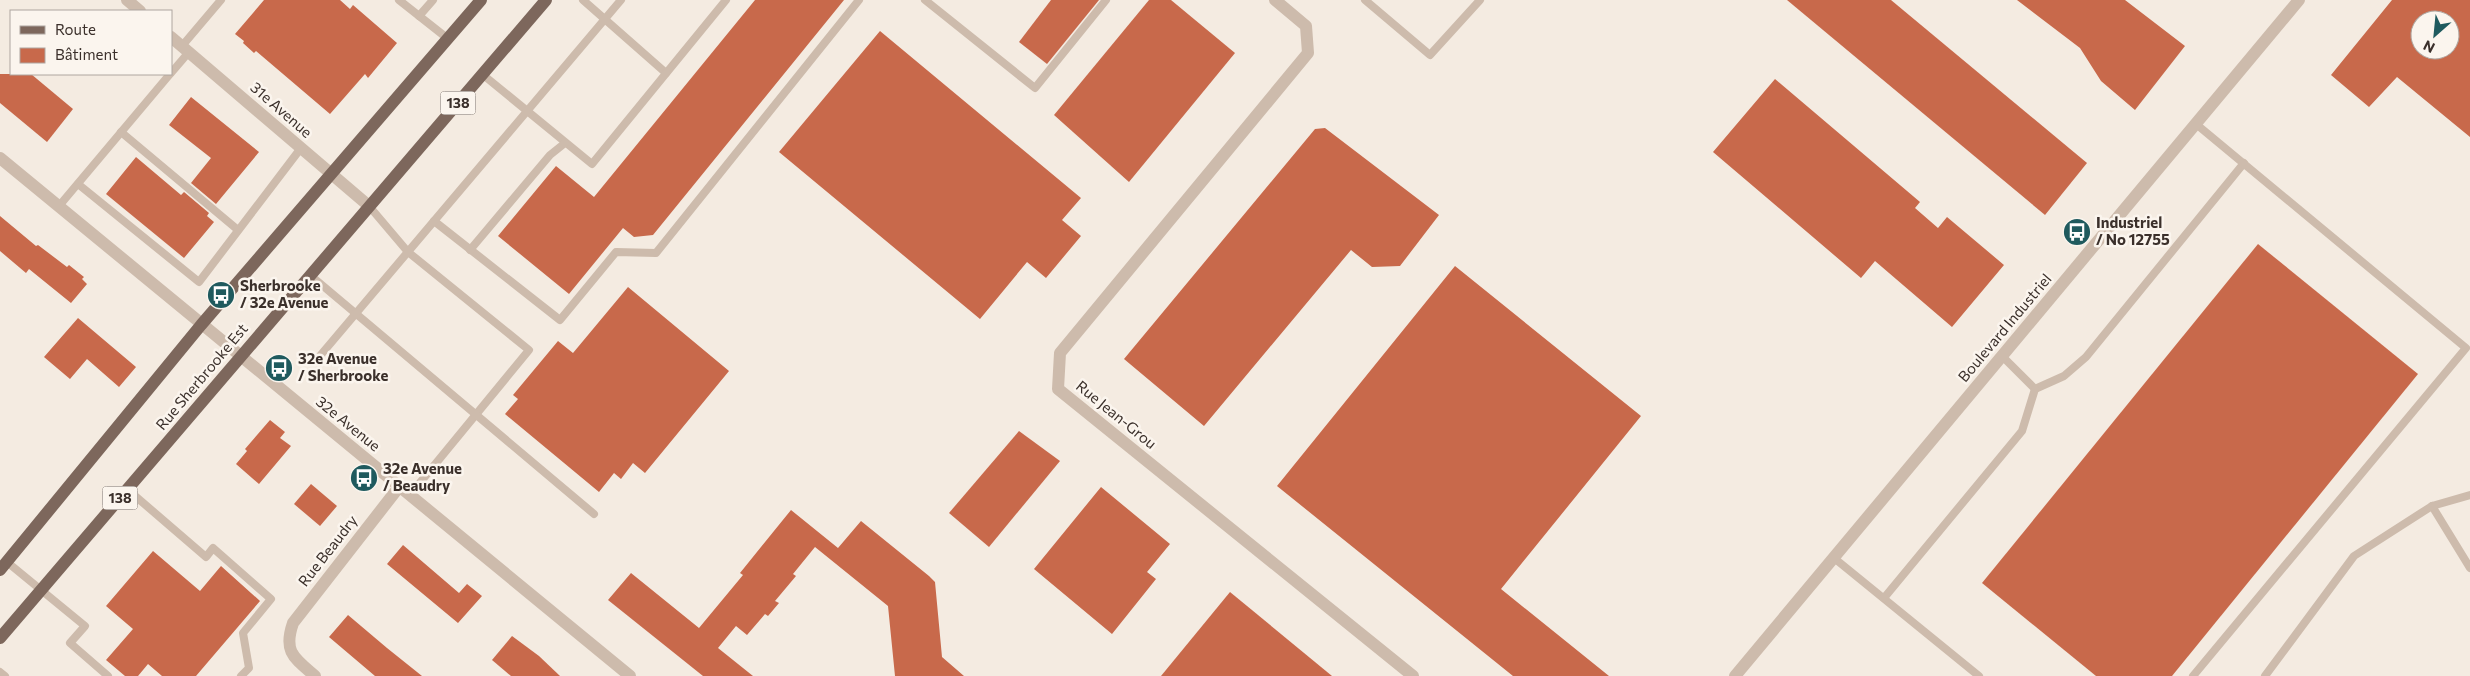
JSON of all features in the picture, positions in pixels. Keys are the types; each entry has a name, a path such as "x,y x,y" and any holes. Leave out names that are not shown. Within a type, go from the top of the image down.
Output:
{"main road":[{"path":"3,566 201,325 481,0"},
{"name":"Rue Sherbrooke Est","path":"0,638 546,0"}],"street":[{"path":"127,0 139,10"},
{"name":"Rue Jean-Grou","path":"1275,0 1306,26 1308,53 1060,353 1058,389 1413,676"},
{"name":"Boulevard Industriel","path":"1735,676 2300,0"},
{"name":"31e Avenue","path":"172,38 370,206"},
{"name":"32e Avenue","path":"0,158 630,676"},
{"name":"Rue Beaudry","path":"315,676 291,653 288,639 293,623 302,609 399,487"}],"lane":[{"path":"172,71 185,49 221,0"},
{"path":"399,0 448,38"},
{"path":"420,16 433,0"},
{"path":"583,0 666,73"},
{"path":"319,357 621,0"},
{"path":"482,74 592,164 726,0"},
{"path":"434,221 560,320 616,252 656,253 859,0"},
{"path":"926,0 1035,88 1106,0"},
{"path":"1365,0 1430,55 1480,0"},
{"path":"59,206 169,75"},
{"path":"2194,676 2466,348 2196,124"},
{"path":"121,132 238,230"},
{"path":"470,250 550,155 565,143"},
{"path":"78,184 199,282 301,148"},
{"path":"1884,598 2022,432 2035,389 2064,376 2086,357 2244,163"},
{"path":"370,206 408,252 529,350 409,496"},
{"path":"310,275 594,514"},
{"path":"2002,356 2035,389"},
{"path":"128,489 206,557 213,548 271,599 243,633 248,668 241,676"},
{"path":"2265,676 2354,556 2432,506 2470,495"},
{"path":"2432,506 2470,568"},
{"path":"1834,558 1980,676"},
{"path":"3,566 42,590 85,626 70,643 108,676"},
{"path":"0,672 5,676"}],"building":[{"path":"264,0 340,0 350,9 353,5 397,43 368,78 365,74 330,114 256,51 254,53 235,34"},
{"path":"755,0 844,0 653,235 634,237 623,228 569,294 498,236 556,166 594,197"},
{"path":"1051,0 1099,0 1047,64 1019,42"},
{"path":"1149,0 1171,0 1235,53 1129,182 1054,115"},
{"path":"1787,0 1891,0 2087,163 2045,215"},
{"path":"2017,0 2125,0 2185,46 2135,110 2101,81 2080,48"},
{"path":"2392,0 2470,0 2470,137 2397,77 2369,107 2331,75"},
{"path":"880,31 1081,198 1062,220 1081,236 1046,278 1027,262 980,319 779,152"},
{"path":"0,74 32,75 73,109 47,142 0,103"},
{"path":"1775,79 1920,202 1915,208 1938,228 1947,217 2004,265 1952,327 1875,261 1861,278 1713,152"},
{"path":"191,97 259,152 216,204 191,183 211,158 169,125"},
{"path":"1325,128 1439,215 1400,266 1372,267 1351,250 1204,426 1124,359 1315,129"},
{"path":"136,157 181,195 184,192 209,213 207,216 214,222 184,258 106,194"},
{"path":"0,216 36,246 38,245 67,267 69,265 84,277 82,279 87,284 71,303 29,269 26,273 0,251"},
{"path":"2258,244 2418,374 2172,676 2096,676 1982,583"},
{"path":"1455,266 1641,416 1501,589 1609,676 1513,676 1277,486"},
{"path":"628,287 729,371 645,473 633,463 621,479 614,473 599,492 505,414 518,399 513,395 558,341 573,353"},
{"path":"78,318 136,367 119,387 87,359 70,379 44,357"},
{"path":"270,420 285,432 280,438 291,446 259,484 236,464 247,451 245,449"},
{"path":"1019,431 1060,461 989,547 949,513"},
{"path":"311,484 337,506 320,526 294,504"},
{"path":"1101,487 1170,544 1147,572 1156,579 1112,634 1034,569"},
{"path":"791,510 838,548 861,521 929,576 935,582 942,657 964,676 895,676 888,606 815,547 793,574 796,576 775,601 779,603 768,616 765,614 747,635 736,626 718,648 753,676 703,676 608,600 631,573 699,628 743,575 740,573"},
{"path":"403,545 459,593 467,584 482,596 458,623 387,564"},
{"path":"153,551 200,591 221,566 260,601 196,676 162,676 148,664 138,676 125,676 106,660 133,629 106,606"},
{"path":"1230,592 1332,676 1161,676"},
{"path":"348,615 422,676 375,676 329,637"},
{"path":"512,636 539,656 560,676 511,676 492,660"}],"place":[{"name":"Industriel / No 12755","path":"2077,232"},
{"name":"Sherbrooke / 32e Avenue","path":"221,295"},
{"name":"32e Avenue / Sherbrooke","path":"279,368"},
{"name":"32e Avenue / Beaudry","path":"364,478"}]}
